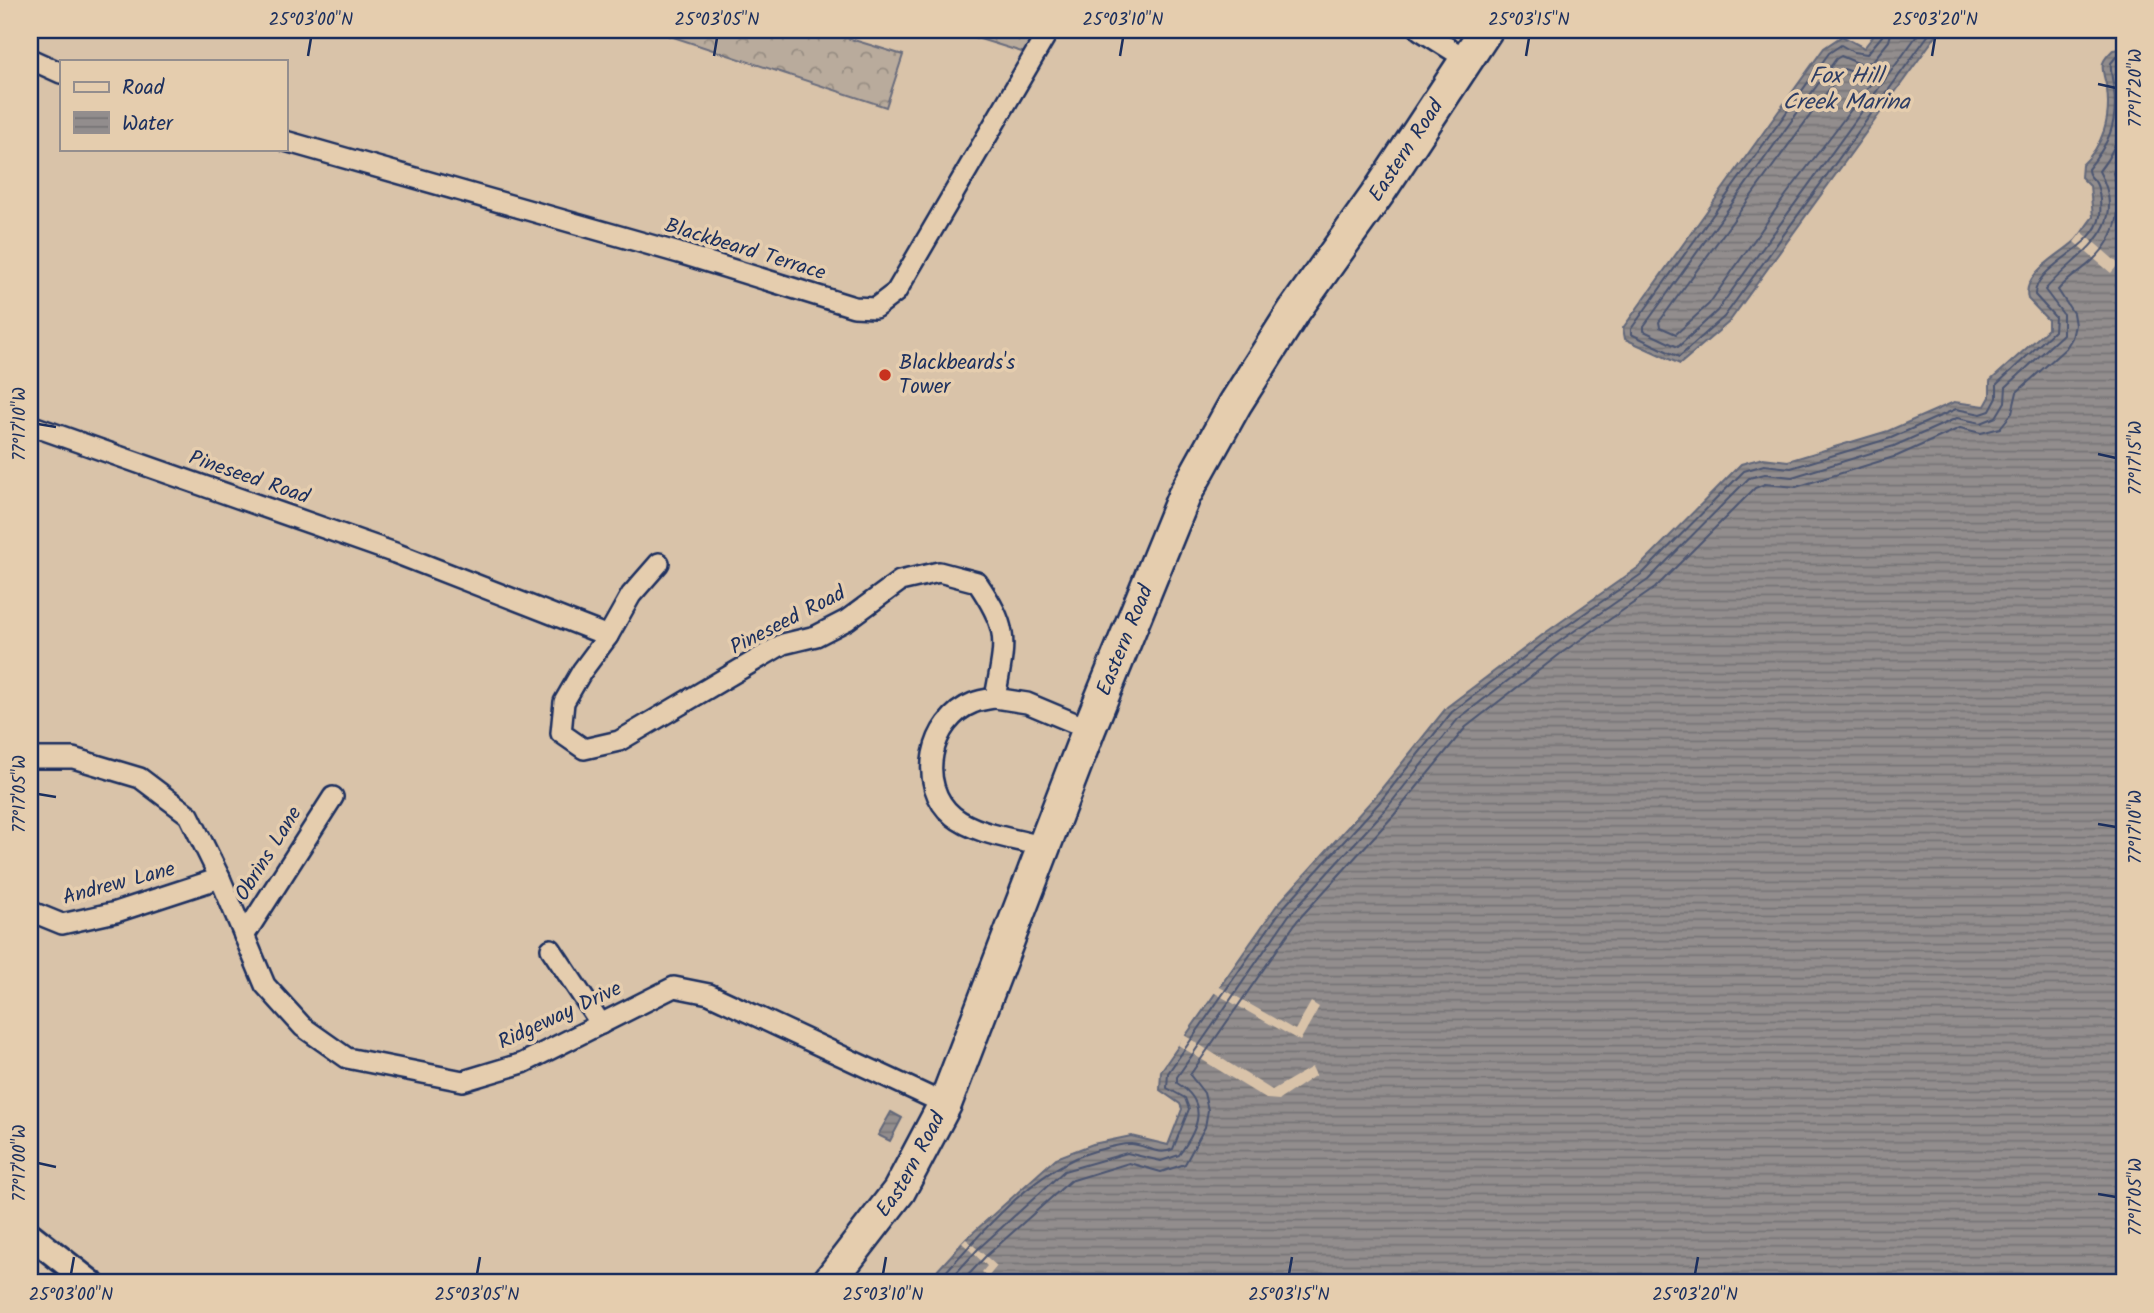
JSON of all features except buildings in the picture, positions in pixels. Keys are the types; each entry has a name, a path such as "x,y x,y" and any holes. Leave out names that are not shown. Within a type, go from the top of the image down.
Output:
{"highway":[{"name":"Eastern Road","path":"828,1283 899,1191 945,1104 1089,729 1184,496 1235,404 1294,310 1379,192 1486,30"}],"street":[{"name":"Blackbeard Terrace","path":"287,142 680,253 854,307 875,308 896,292 1049,30"},
{"path":"1420,30 1466,60"},
{"path":"30,60 60,73"},
{"name":"Pineseed Road","path":"30,425 395,553 608,636"},
{"name":"Pineseed Road","path":"659,563 631,595 608,636 582,671 564,702 561,733 584,748 619,741 783,644 816,636 847,620 900,581 939,572 977,582 995,608 1005,642 995,698"},
{"path":"1045,847 972,825 953,816 938,796 932,778 932,758 938,737 953,718 972,703 995,698 1027,703 1089,729"},
{"name":"Ridgeway Drive","path":"30,758 73,758 140,778 189,815 220,878 265,985 303,1027 347,1058 463,1081 523,1063 674,987 709,994 945,1104"},
{"name":"Obrins Lane","path":"244,936 333,797"},
{"name":"Andrew Lane","path":"30,911 62,924 116,912 220,878"},
{"path":"551,949 601,1024"},
{"path":"30,1235 91,1283"}],"green space":[{"path":"652,30 821,30 903,55 886,107"},
{"path":"951,30 1039,30 1025,53"}],"water":[{"name":"Fox Hill Creek Marina","path":"1878,30 1940,30 1729,322 1680,364 1625,339 1623,328 1824,48 1842,36 1864,48"},
{"path":"2120,49 2124,52 2124,1283 926,1283 966,1239 1056,1158 1093,1144 1131,1136 1168,1145 1182,1109 1180,1104 1160,1090 1161,1071 1277,905 1374,798 1447,707 1639,567 1741,464 1763,458 1788,461 1888,431 1954,402 1985,406 1990,397 1990,381 2048,329 2048,320 2028,299 2030,281 2044,265 2076,240 2093,217 2090,186 2081,177 2082,165 2095,149 2104,131 2108,100 2103,63 2113,50"},
{"path":"891,1112 902,1118 890,1141 878,1135"}],"pier":[{"path":"2082,232 2119,264 2111,273 2074,242"},
{"path":"1218,986 1295,1030 1311,1002 1319,1007 1300,1041 1213,992"},
{"path":"1184,1035 1272,1090 1312,1067 1316,1075 1279,1100 1266,1099 1178,1045"},
{"path":"966,1239 997,1266 988,1277 982,1272 987,1266 962,1243"}],"place":[{"name":"Blackbeards's Tower","path":"885,375"}]}
